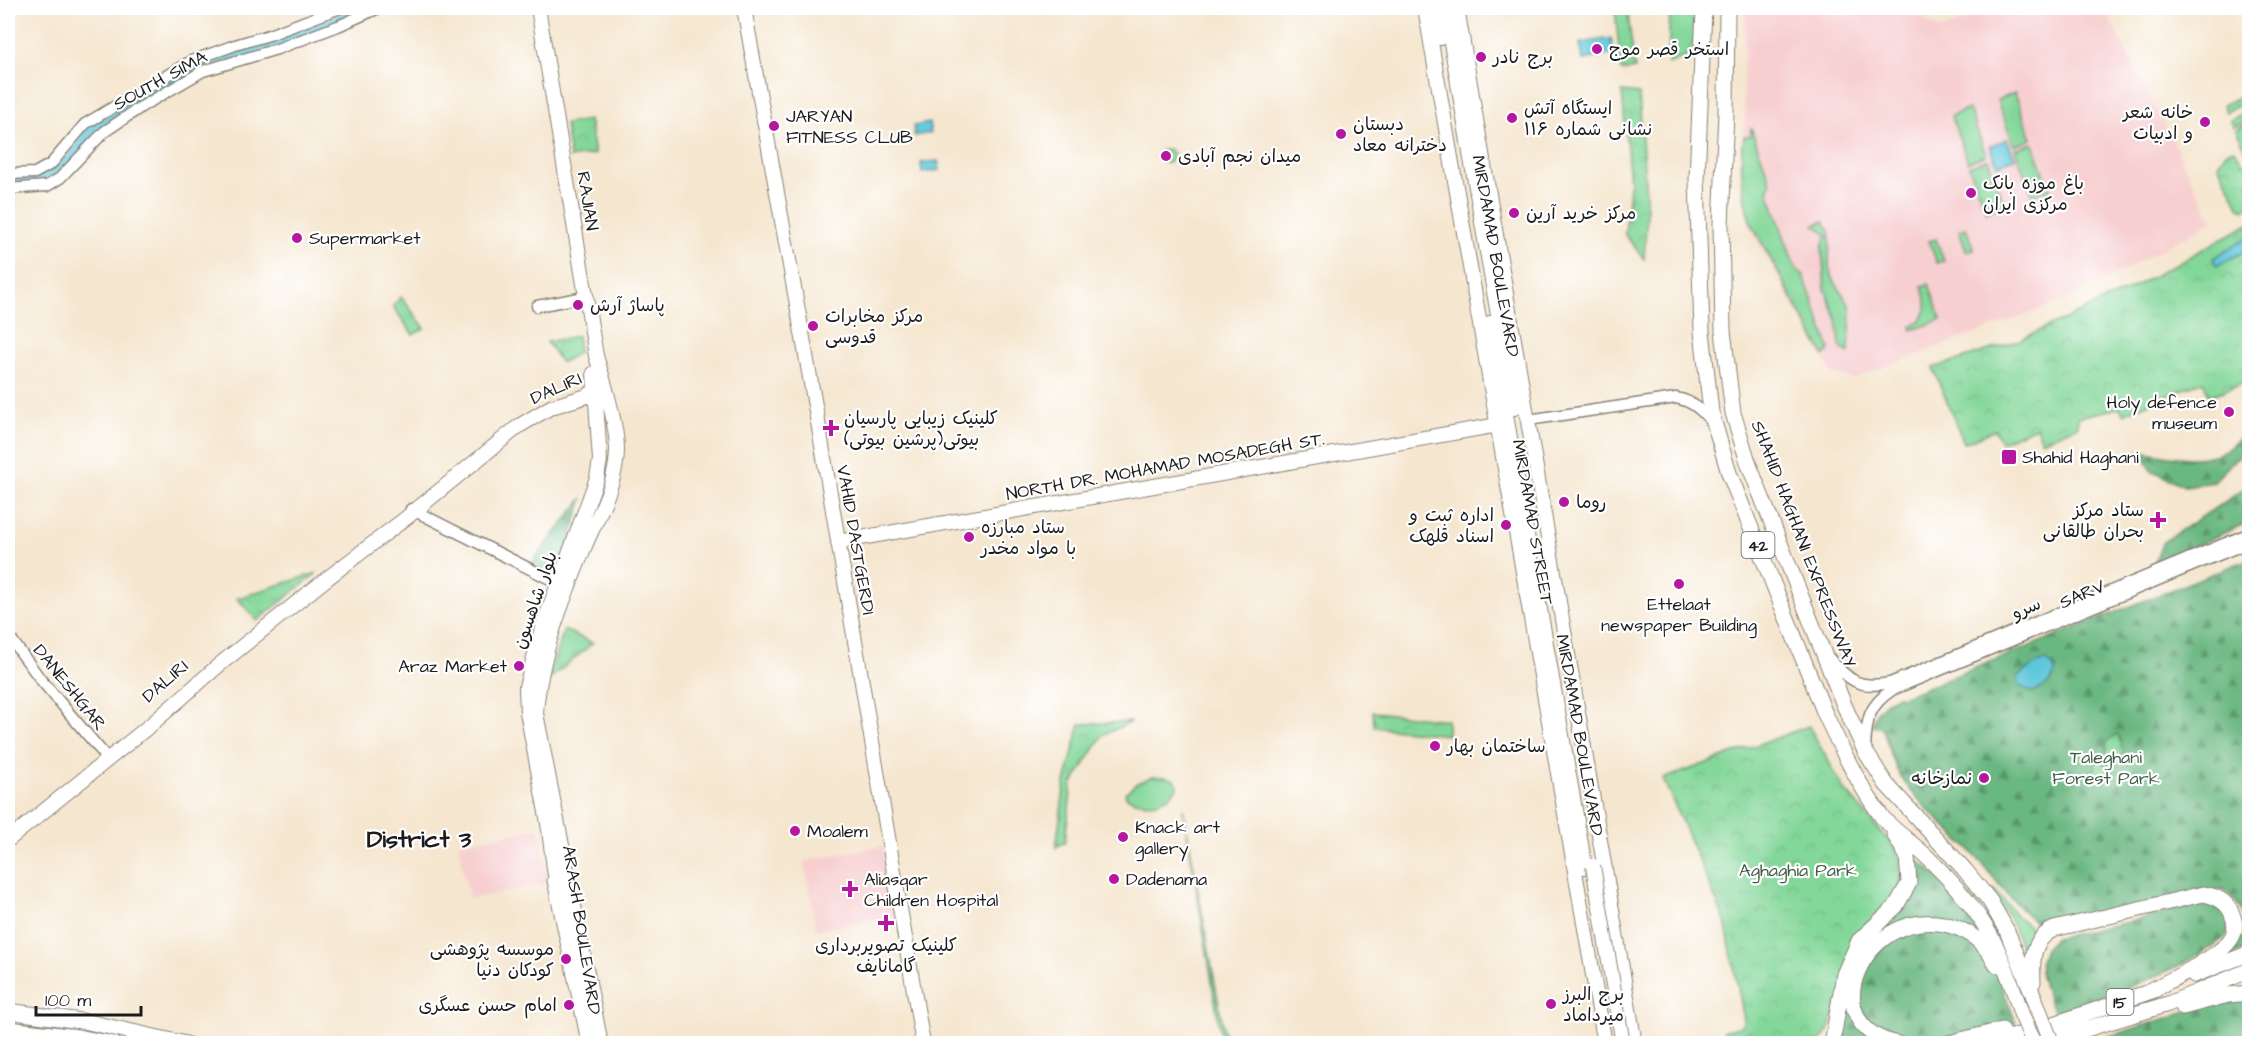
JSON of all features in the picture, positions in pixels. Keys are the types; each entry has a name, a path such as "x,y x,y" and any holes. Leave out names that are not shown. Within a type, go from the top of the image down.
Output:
{"highway":[{"name":"42","path":"1704,8 1697,179 1702,331 1713,423 1729,473 1825,714 1843,752 1884,819 1952,882 1988,927 2002,955 2021,1013 2035,1044"},
{"name":"SHAHID HAGHANI EXPRESSWAY","path":"1726,8 1726,112 1721,224 1723,331 1733,412 1749,465 1865,751 1886,784 1965,870 1990,901 2007,931 2034,997"},
{"path":"1832,1044 1844,974 1859,941 1896,906 1909,883 1907,856 1884,819"},
{"path":"555,880 592,1042"},
{"path":"2034,997 2033,950 2047,932 2063,925 2203,894 2218,897 2233,915 2235,923 2232,937 2227,944 2199,964 2146,993"},
{"path":"1898,1044 1878,1038 1862,1024 1854,1005 1853,987 1859,966 1871,948 1892,932 1910,925 1941,923 1965,931 1980,941 1992,956 2021,1013"},
{"name":"15","path":"1988,1044 2146,993 2250,953"},
{"name":"15","path":"2035,1044 2053,1041 2116,1021 2210,988 2250,970"},
{"path":"2116,1021 2150,1016 2228,995 2250,993"},
{"name":"42","path":"2034,997 2053,1041"},
{"path":"8,1011 88,1022 186,1044"},
{"path":"1945,1044 2008,1029 2064,1020"},
{"path":"8,1029 78,1037 114,1044"}],"main road":[{"name":"RAJIAN","path":"532,8 583,297 604,393"},
{"name":"RAJIAN","path":"538,8 583,297"},
{"name":"VAHID DASTGERDI","path":"744,8 923,1044"},
{"name":"MIRDAMAD STREET","path":"1425,8 1605,1044"},
{"name":"MIRDAMAD BOULEVARD","path":"1435,8 1541,614 1624,1043"},
{"name":"MIRDAMAD BOULEVARD","path":"1445,8 1532,512 1589,866"},
{"name":"MIRDAMAD STREET","path":"1457,8 1625,986 1624,1043"},
{"path":"1433,51 1447,81"},
{"path":"1502,340 1522,385"},
{"name":"DALIRI","path":"8,840 106,757 153,723 219,665 413,509 458,468 518,420 546,403 570,393 604,393"},
{"name":"بلوار شاهسون","path":"541,654 542,628 560,585 597,478 604,393"},
{"name":"بلوار شاهسون","path":"553,822 527,712 526,687 611,483 617,451 604,393"},
{"name":"NORTH DR. MOHAMAD MOSADEGH ST.","path":"838,542 1498,425"},
{"path":"1532,512 1539,488"},
{"path":"1522,567 1541,614"},
{"name":"ARASH BOULEVARD","path":"553,822 555,880"},
{"name":"ARASH BOULEVARD","path":"553,822 585,955 592,1042"},
{"path":"1591,961 1596,966 1607,965 1614,959 1618,947"},
{"path":"1596,989 1601,980 1609,978 1625,986"}],"street":[{"path":"8,174 35,174 51,164 86,123 191,61 268,36 340,8"},
{"name":"SOUTH SIMA","path":"8,189 47,186 60,178 104,132 141,107 203,71 277,49 379,8"},
{"path":"537,306 583,297"},
{"path":"1528,420 1676,398 1686,400 1698,407 1713,423"},
{"path":"413,509 560,585"},
{"name":"سرو","path":"1823,651 1845,676 1857,684 1873,686 1890,683 2250,533"},
{"name":"SARV","path":"1865,751 1866,725 1870,712 1878,700 1893,690 2250,542"},
{"name":"DANESHGAR","path":"8,635 41,680 106,757"}],"shaded area":[{"name":"باغ موزه بانک مرکزی ایران","path":"1745,8 1876,8 1922,17 1940,29 1968,20 1979,8 2104,8 2213,221 2119,273 2053,305 1853,379 1832,374 1754,235 1744,207 1740,158 1745,118 1743,90"},
{"path":"539,828 550,883 469,899 458,844"},
{"name":"Aliasqar Children Hospital","path":"882,846 896,916 816,930 804,861"}],"green space":[{"path":"1615,8 1627,8 1635,69 1621,71"},
{"path":"1670,8 1696,8 1695,40 1688,56 1668,64"},
{"path":"1622,92 1639,94 1647,212 1644,259 1625,235 1630,182"},
{"path":"2015,93 2032,139 2014,146 1997,100"},
{"path":"2240,96 2244,103 2226,112 2223,105"},
{"path":"1969,109 1986,155 1968,162 1951,116"},
{"path":"2247,111 2249,119 2234,127 2230,120"},
{"path":"589,120 595,154 570,158 565,124"},
{"path":"2249,122 2250,154 2248,154 2236,130"},
{"path":"1751,128 1771,183 1768,191 1796,270 1803,274 1830,349 1824,356 1750,221 1743,189 1742,157 1744,136 1750,136"},
{"path":"2033,143 2050,189 2032,195 2015,149"},
{"name":"میدان نجم آبادی","path":"1163,149 1169,149 1173,156 1169,163 1163,163 1159,159 1159,153"},
{"path":"2235,149 2243,164 2249,161 2249,207 2244,210 2240,208 2218,164 2226,152"},
{"path":"1988,159 2004,205 1986,212 1969,166"},
{"path":"1824,221 1830,233 1829,267 1833,279 1851,308 1849,353 1840,345 1837,320 1825,289 1822,246 1827,236 1814,225"},
{"path":"2249,224 2249,381 2209,396 2203,381 2123,414 2120,408 2078,417 2078,426 2042,441 2036,427 2001,442 1995,430 1964,443 1933,368 2015,342 2130,289"},
{"path":"1966,228 1974,250 1967,252 1959,230"},
{"path":"1936,239 1944,261 1937,263 1929,241"},
{"path":"1929,284 1941,320 1912,330 1911,327 1921,320 1926,310 1926,298 1922,286"},
{"path":"401,297 425,328 413,335 393,306"},
{"path":"577,336 579,352 561,363 547,342"},
{"path":"2249,427 2249,446 2213,482 2185,486 2153,471 2139,451 2183,458 2216,455 2226,450"},
{"path":"2249,486 2249,522 2154,564 2163,542"},
{"path":"583,498 562,565 550,569 530,565"},
{"name":"Taleghani Forest Park","path":"2249,559 2249,948 2222,959 2239,941 2243,934 2244,921 2236,902 2221,890 2045,928 2019,907 1978,859 1910,790 1896,767 1882,728 1873,726 1877,711 1897,695 1902,697"},
{"path":"317,573 257,621 237,598"},
{"path":"564,630 593,643 547,681"},
{"path":"1373,712 1447,720 1447,735 1374,727"},
{"path":"1131,722 1103,735 1072,784 1065,842 1056,847 1065,783 1080,724"},
{"name":"Aghaghia Park","path":"1809,726 1844,789 1895,848 1900,859 1901,881 1898,892 1867,929 1828,1031 1819,1043 1729,1043 1723,1031 1742,1026 1744,1019 1725,921 1663,779"},
{"path":"2118,734 2123,752 2121,758 2113,762 2107,754 2107,742"},
{"path":"2101,760 2110,771 2102,780 2092,771 2096,770 2095,763"},
{"path":"1152,777 1170,778 1178,785 1168,797 1155,802 1140,802 1126,797 1125,793 1137,783"},
{"path":"1183,808 1226,1043 1222,1043"},
{"path":"1914,857 1944,882 1989,940 1974,933 1898,926 1850,989 1878,1043 1836,1044 1850,969"},
{"path":"1994,889 2018,917 2038,934 2030,969 2010,919 1991,892"},
{"path":"2201,902 2215,903 2230,918 2227,936 2208,950 2166,972 2054,1013 2044,987 2040,963 2045,949 2055,938 2138,920"},
{"path":"1953,929 1992,961 2016,1023 1910,1044 1883,1035 1868,1019 1858,1002 1865,963 1903,930"},
{"path":"2249,996 2249,1043 2084,1044 2232,998"}],"water":[{"name":"استخر قصر موج","path":"1611,38 1614,54 1583,60 1580,43"},
{"path":"929,123 931,133 915,136 913,126"},
{"path":"2007,139 2015,158 1997,165 1990,146"},
{"path":"938,161 940,170 922,173 921,163"},
{"path":"2249,237 2249,249 2216,266 2213,258"},
{"path":"2046,661 2053,666 2055,672 2049,683 2032,692 2021,687 2018,676 2040,662"}],"waterway":[{"path":"8,180 49,178 74,157 93,128 200,64 300,36 364,9"}],"place":[{"name":"استخر قصر موج","path":"1597,49"},
{"name":"برج نادر","path":"1481,57"},
{"name":"ایستگاه آتش نشانی شماره ۱۱۶","path":"1512,118"},
{"name":"خانه شعر و ادبیات","path":"2205,122"},
{"name":"JARYAN FITNESS CLUB","path":"774,126"},
{"name":"دبستان دخترانه معاد","path":"1341,134"},
{"name":"میدان نجم آبادی","path":"1166,156"},
{"name":"باغ موزه بانک مرکزی ایران","path":"1971,193"},
{"name":"مرکز خرید آرین","path":"1514,213"},
{"name":"Supermarket","path":"297,238"},
{"name":"پاساژ آرش","path":"578,305"},
{"name":"مرکز مخابرات قدوسی","path":"813,326"},
{"name":"Holy defence museum","path":"2229,412"},
{"name":"کلینیک زیبایی پارسیان بیوتی(پرشین بیوتی)","path":"831,428"},
{"name":"Shahid Haghani","path":"2009,457"},
{"name":"روما","path":"1564,502"},
{"name":"ستاد مرکز بحران طالقانی","path":"2158,520"},
{"name":"اداره ثبت و اسناد قلهک","path":"1506,525"},
{"name":"ستاد مبارزه با مواد مخدر","path":"969,537"},
{"name":"Ettelaat newspaper Building","path":"1679,584"},
{"name":"Araz Market","path":"519,666"},
{"name":"ساختمان بهار","path":"1435,746"},
{"name":"نمازخانه","path":"1984,778"},
{"name":"Moalem","path":"795,831"},
{"name":"Knack art gallery","path":"1123,837"},
{"name":"Dadenama","path":"1114,879"},
{"name":"Aliasqar Children Hospital","path":"850,889"},
{"name":"کلینیک تصویربرداری گامانایف","path":"886,923"},
{"name":"موسسه پژوهشی کودکان دنیا","path":"566,959"},
{"name":"برج البرز میرداماد","path":"1551,1004"},
{"name":"امام حسن عسگری","path":"569,1005"}],"district":[{"name":"District 3","path":"419,839"}]}
